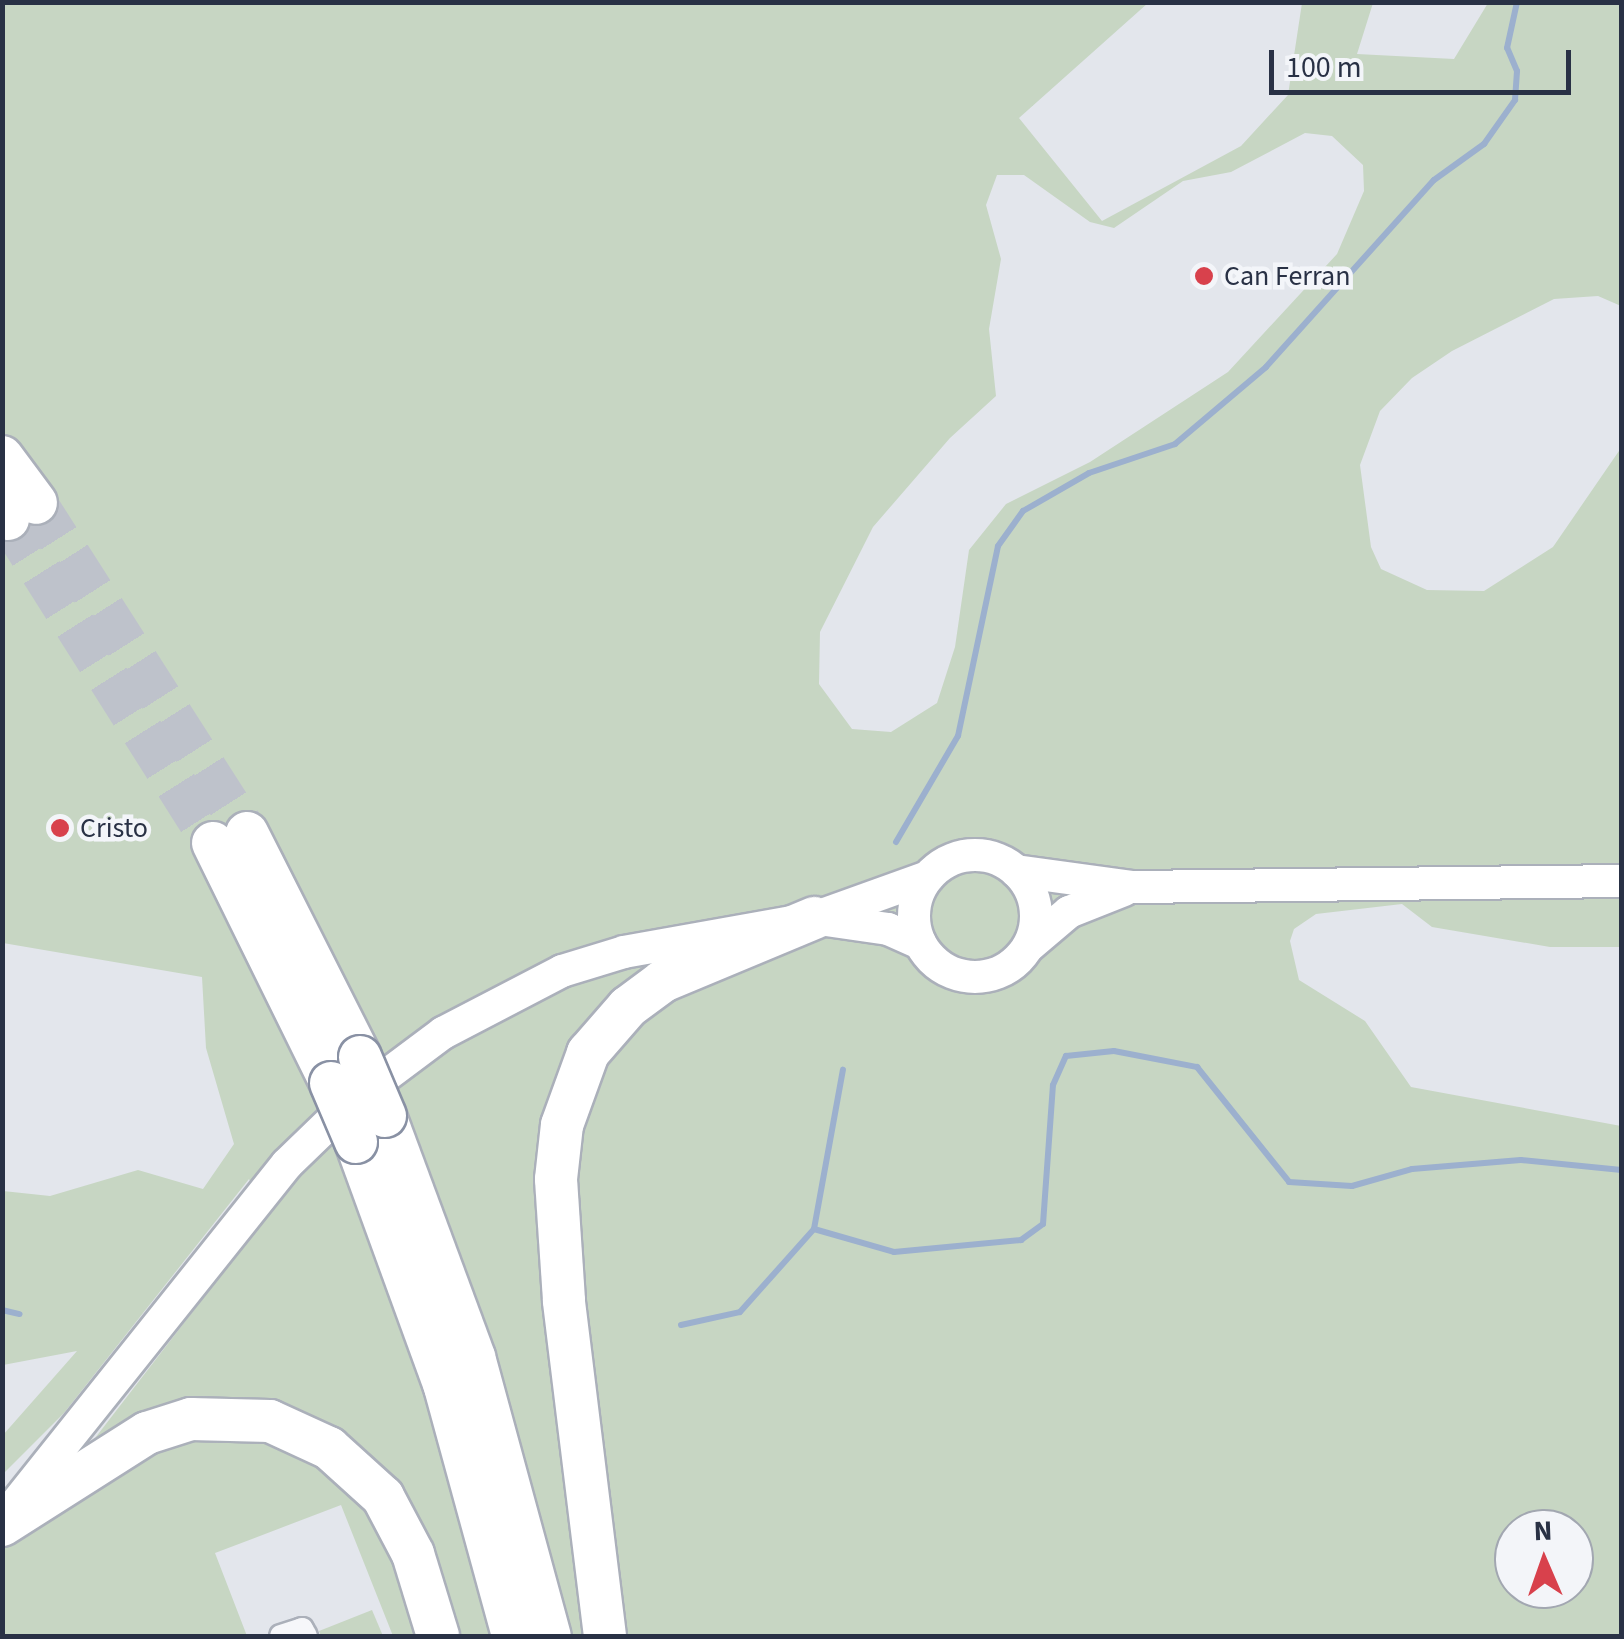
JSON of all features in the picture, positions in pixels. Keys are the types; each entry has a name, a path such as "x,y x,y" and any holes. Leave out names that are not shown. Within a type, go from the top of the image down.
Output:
{"highway":[{"path":"2,457 16,511"},
{"path":"230,838 346,1070 474,1357 550,1636"},
{"path":"605,1636 564,1300 556,1180 562,1126 588,1053 628,1007 663,981 814,918"},
{"path":"371,1129 513,1636"},
{"path":"2,1522 147,1433 192,1419 270,1422 329,1448 383,1497 413,1554 438,1636"}],"main road":[{"path":"2,1522 38,1470 287,1164 390,1070 471,1016 562,971 624,952 814,918 928,877 952,859 974,855 1016,871 1133,886 1622,881"},
{"path":"1016,871 1035,902 1030,945"},
{"path":"920,944 914,907 928,877"},
{"path":"814,918 888,929 920,944 945,970 978,978 1004,970 1069,912 1133,886"},
{"path":"2,1496 38,1470"}],"street":[{"path":"281,1636 302,1629 306,1636"}],"green space":[{"path":"3,3 1148,3 1019,118 1102,221 1241,146 1288,95 1302,3 1373,3 1357,54 1454,59 1488,3 1621,3 1621,306 1598,296 1554,299 1452,351 1412,378 1380,411 1360,465 1371,547 1381,569 1427,590 1484,591 1553,547 1621,448 1621,947 1550,947 1432,927 1402,904 1316,914 1294,929 1290,941 1299,980 1365,1021 1411,1087 1621,1126 1621,1636 448,1636 410,1521 279,1416 82,1455 265,1218 249,1179 64,1413 3,1474 3,1435 77,1351 3,1365 3,1191 50,1196 138,1170 203,1189 234,1144 206,1048 202,977 3,943","holes":["1305,133 1332,136 1363,165 1364,191 1337,254 1228,372 1090,462 1006,504 969,550 955,647 937,703 891,732 852,729 819,684 820,632 873,527 950,438 996,396 989,329 1001,259 986,205 997,175 1024,175 1090,222 1114,228 1183,181 1231,172"]},
{"path":"178,1436 297,1444 354,1483 402,1559 424,1636 393,1636 341,1505 215,1553 247,1636 3,1636 3,1548 101,1468"},
{"path":"372,1610 383,1636 321,1636 319,1631"}],"waterway":[{"path":"896,842 958,736 998,546 1023,511 1089,473 1175,444 1266,367 1434,180 1484,144 1515,100 1517,71 1507,48 1517,2"},
{"path":"681,1325 740,1312 814,1229 894,1252 1021,1240 1043,1224 1053,1085 1066,1056 1114,1051 1197,1067 1289,1182 1352,1186 1412,1169 1521,1160 1622,1170"},
{"path":"814,1229 843,1070"},
{"path":"2,1310 20,1314"}],"tunnel":[{"path":"36,503 247,833"},
{"path":"8,519 213,843"}],"place":[{"name":"Can Ferran","path":"1204,276"},
{"name":"Cristo","path":"60,828"}]}
